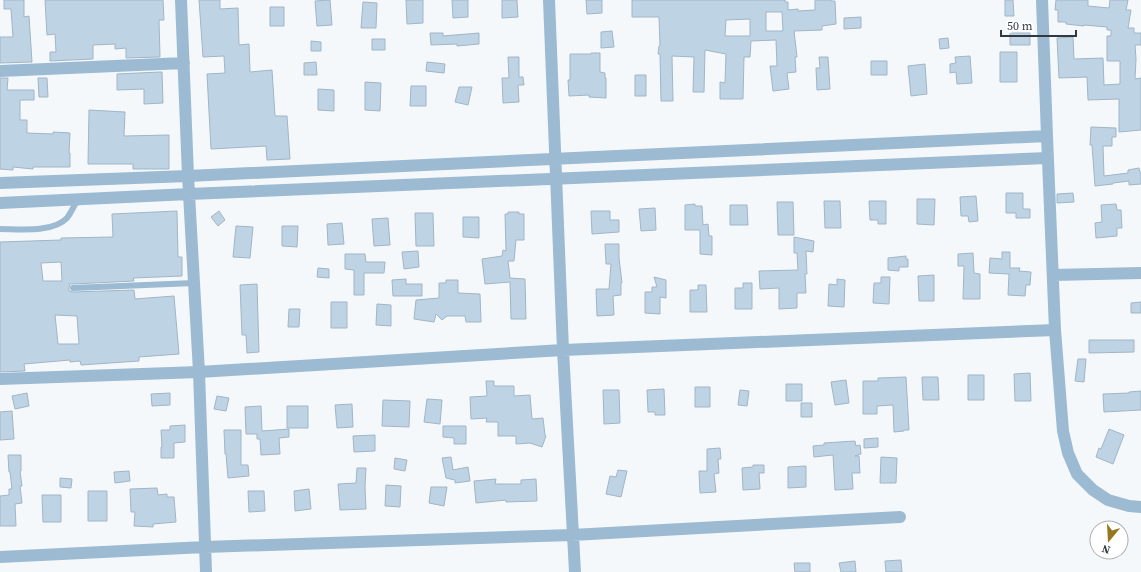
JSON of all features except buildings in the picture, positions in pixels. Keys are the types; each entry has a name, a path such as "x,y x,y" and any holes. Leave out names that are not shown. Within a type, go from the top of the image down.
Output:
{"street":[{"path":"181,0 188,176 199,372 206,572"},
{"path":"549,0 563,350 574,572"},
{"path":"1042,0 1055,330 1064,431 1068,453 1077,474 1093,490 1108,500 1129,506 1141,507"},
{"path":"0,71 184,63"},
{"path":"0,183 188,176 1047,136"},
{"path":"886,144 887,165"},
{"path":"716,152 716,172"},
{"path":"0,204 189,194 1048,158"},
{"path":"375,167 376,186"},
{"path":"1053,275 1141,273"},
{"path":"0,379 199,372 563,350 1055,330"},
{"path":"0,558 205,547 572,535 900,517"}],"lane":[{"path":"0,229 43,228 57,225 67,218 78,200"},
{"path":"73,288 194,283"}]}
